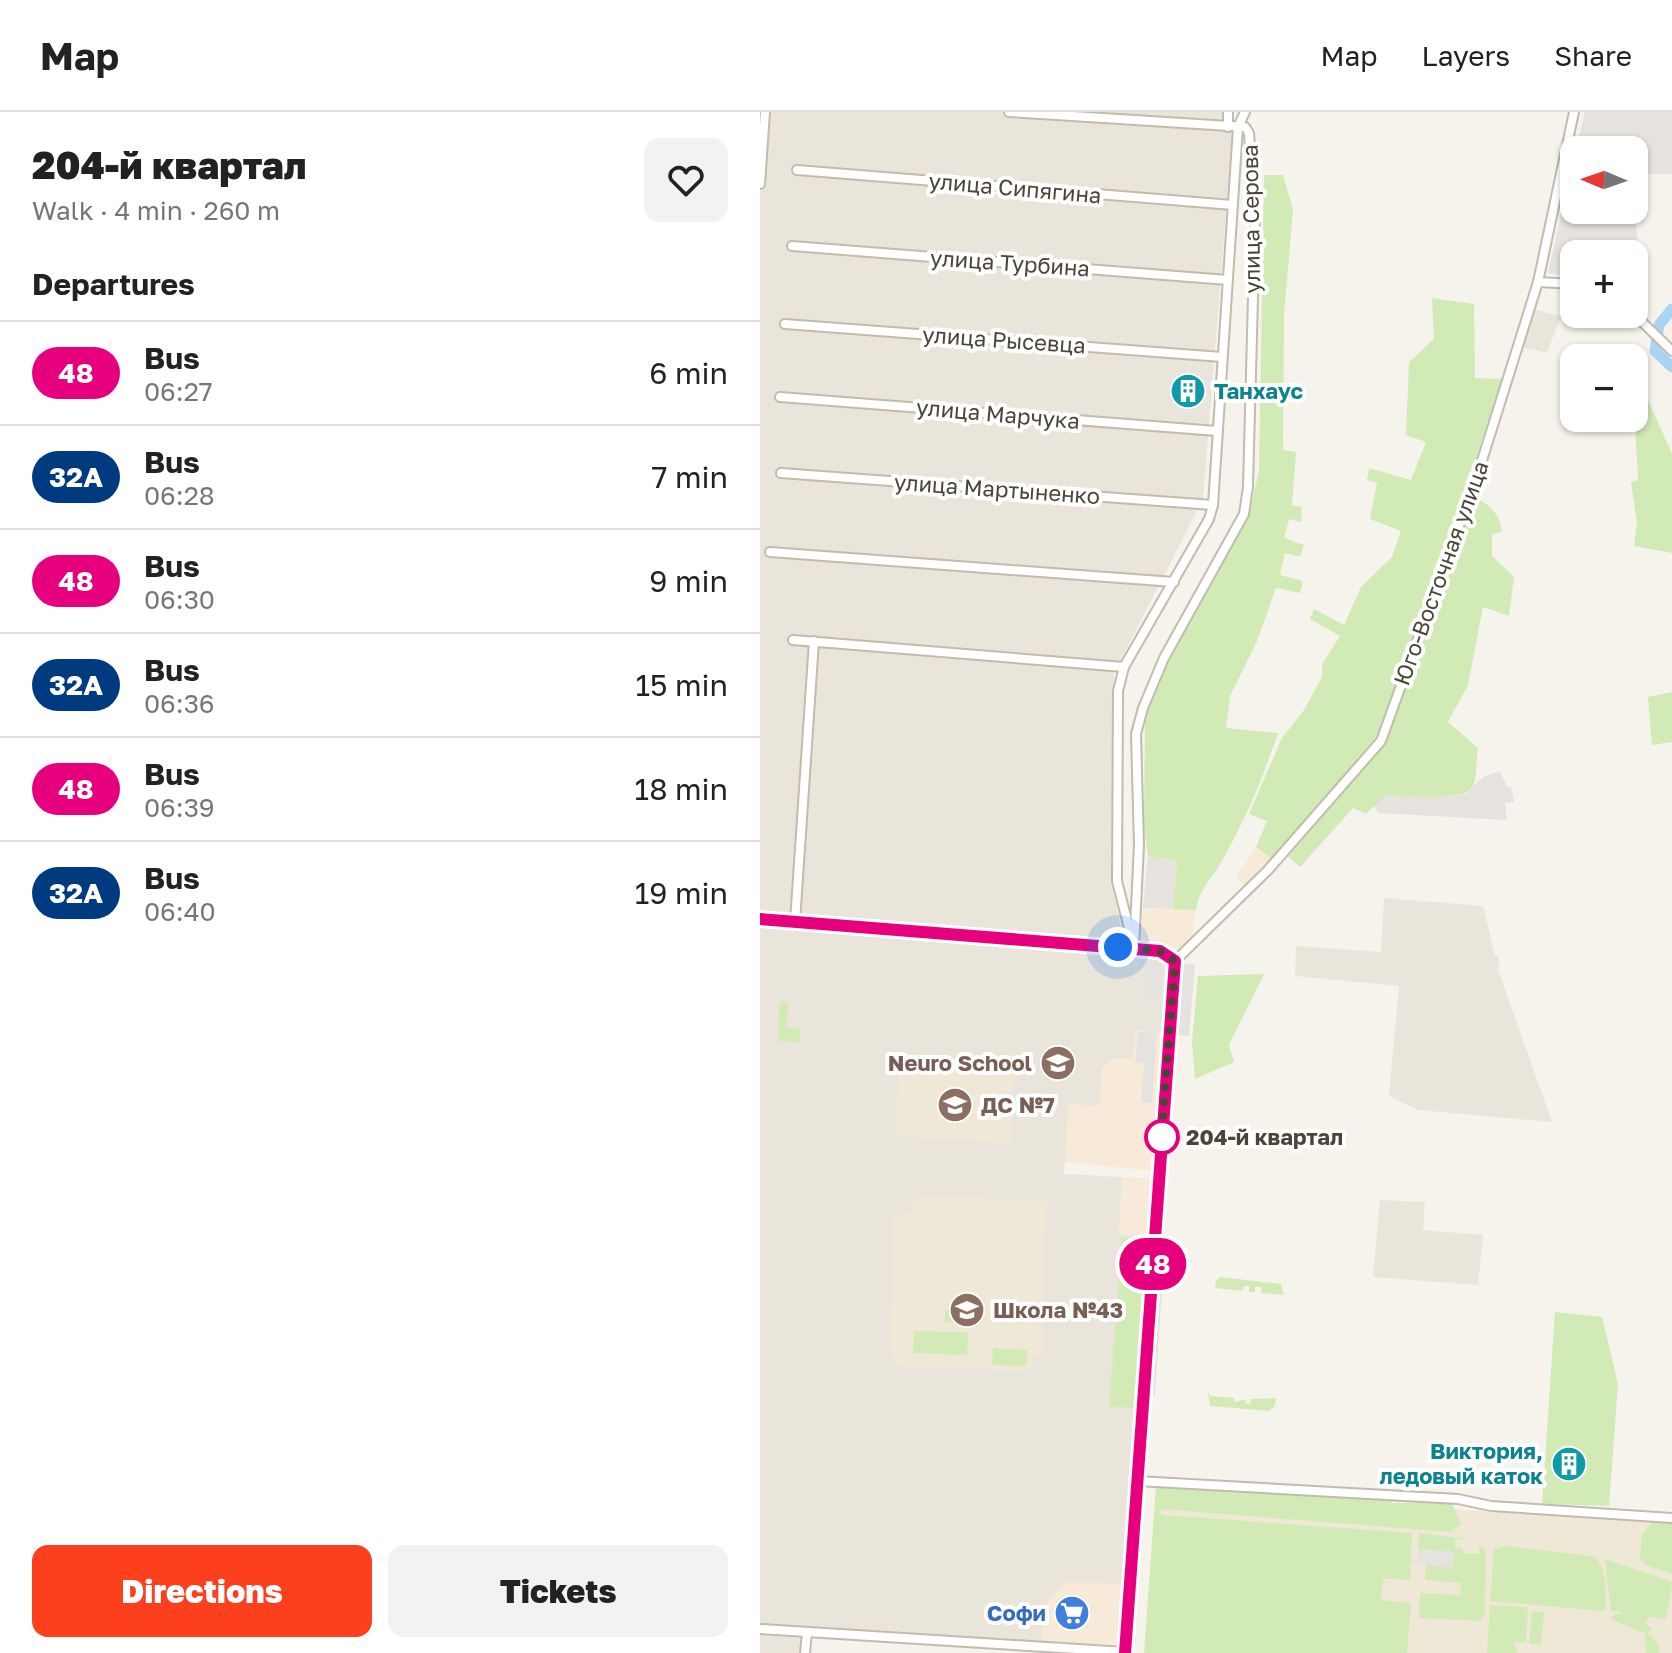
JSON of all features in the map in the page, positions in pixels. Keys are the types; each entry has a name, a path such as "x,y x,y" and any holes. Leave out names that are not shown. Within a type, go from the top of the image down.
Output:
{"street":[{"path":"760,184 765,112"},
{"path":"1009,112 1233,127"},
{"path":"1153,112 1153,123"},
{"path":"1228,112 1233,127"},
{"path":"1233,127 1245,112"},
{"name":"Юго-Восточная улица","path":"1175,961 1263,876 1381,741 1479,470 1538,282 1574,112"},
{"name":"улица Серова","path":"1233,127 1245,127 1249,133 1254,187 1248,487 1244,514 1164,658 1143,708 1136,734 1139,845 1134,948 1125,925 1117,881 1118,691 1124,667 1174,582 1213,505 1233,205 1233,127"},
{"name":"улица Сипягина","path":"797,170 1233,205"},
{"name":"улица Турбина","path":"792,246 1228,280"},
{"path":"1538,282 1560,283"},
{"name":"улица Рысевца","path":"785,324 1222,357"},
{"path":"1647,328 1672,351"},
{"name":"улица Марчука","path":"780,397 1217,431"},
{"name":"улица Мартыненко","path":"781,473 1213,505"},
{"path":"770,552 1174,582"},
{"path":"793,640 1124,667"},
{"path":"795,922 814,641"},
{"path":"760,919 1134,948 1160,951 1175,961 1125,1652 760,1629"},
{"path":"1137,1481 1458,1499 1491,1506 1672,1518"},
{"path":"805,1653 807,1632"}],"shaded area":[{"path":"760,112 1234,112 1203,499 1114,673 1112,883 1124,943 760,914"},
{"path":"1585,112 1672,112 1672,174 1648,174 1648,136 1579,136"},
{"path":"1560,219 1560,224 1636,224 1637,240 1560,240 1560,275 1548,273"},
{"path":"1535,310 1560,316 1547,353 1522,347"},
{"path":"1500,771 1507,787 1511,786 1514,802 1505,803 1507,820 1379,813 1374,806 1386,795 1449,797 1467,793 1483,777"},
{"path":"1256,847 1273,860 1248,888 1236,877"},
{"path":"1148,856 1177,861 1173,909 1143,908"},
{"path":"1384,898 1483,906 1495,956 1498,956 1500,966 1497,967 1552,1122 1418,1110 1389,1096 1399,986 1295,976 1296,946 1381,952"},
{"path":"1143,908 1196,910 1190,946 1183,949 1140,944"},
{"path":"921,923 1005,929 1004,935 921,929"},
{"path":"760,927 1136,953 1157,957 1166,964 1162,1033 1136,1031 1133,1060 1099,1106 1069,1105 1064,1174 1122,1177 1119,1234 1149,1235 1123,1584 1065,1584 1043,1606 1042,1643 760,1626"},
{"path":"1133,957 1154,959 1162,968 1161,993 1154,1000 1146,1000 1148,977"},
{"path":"1180,963 1195,964 1189,1036 1174,1035"},
{"path":"1136,1030 1162,1033 1154,1171 1065,1162 1069,1104 1099,1106 1102,1069 1114,1058 1133,1059"},
{"path":"1138,1032 1157,1033 1152,1103 1141,1102 1144,1064 1135,1062"},
{"name":"ДС №7","path":"900,1060 1006,1066 1014,1075 1009,1143 896,1135"},
{"path":"1122,1177 1153,1179 1149,1235 1119,1234"},
{"name":"Школа №43","path":"916,1197 1046,1201 1041,1356 1032,1356 1032,1370 898,1366 890,1351 893,1218 911,1212"},
{"path":"1380,1200 1425,1202 1423,1230 1483,1235 1478,1285 1373,1277"},
{"path":"1158,1288 1162,1290 1155,1395 1149,1396"},
{"path":"1161,1491 1672,1523 1672,1653 1153,1653"},
{"path":"1418,1549 1454,1552 1453,1567 1411,1564 1412,1559 1418,1559"},
{"path":"1065,1583 1123,1584 1118,1648 1042,1643 1043,1606"},
{"path":"760,1635 800,1638 800,1653 760,1653"}],"green space":[{"path":"1264,175 1283,175 1293,210 1284,315 1283,450 1296,452 1292,505 1302,507 1301,522 1289,519 1284,538 1304,545 1300,557 1285,553 1280,575 1303,581 1300,593 1276,588 1257,641 1230,696 1226,728 1278,733 1266,767 1236,834 1202,891 1196,910 1173,909 1177,861 1148,856 1144,827 1145,716 1166,665 1250,511 1259,471"},
{"path":"1432,298 1474,304 1475,378 1502,379 1435,582 1376,737 1273,860 1256,847 1267,821 1249,814 1282,738 1304,710 1322,677 1322,664 1340,636 1310,619 1314,609 1344,625 1361,587 1392,557 1401,531 1370,519 1377,483 1367,480 1369,468 1411,480 1426,442 1406,435 1409,362 1434,339"},
{"path":"1648,400 1672,454 1672,553 1634,546 1637,522 1631,482 1638,480 1635,432 1648,432"},
{"path":"1475,497 1497,515 1502,532 1492,534 1492,556 1514,577 1509,616 1483,607 1468,685 1448,722 1478,748 1473,786 1458,795 1446,797 1386,795 1366,814 1353,808 1300,867 1288,857 1384,742"},
{"path":"1672,692 1672,742 1652,745 1648,697"},
{"path":"1264,974 1229,1045 1234,1062 1195,1079 1192,1042 1198,976"},
{"path":"780,1001 788,1002 787,1028 800,1029 800,1042 778,1041"},
{"path":"1122,1238 1145,1240 1133,1408 1109,1406"},
{"path":"1221,1277 1281,1284 1284,1295 1261,1293 1261,1287 1255,1287 1255,1292 1249,1292 1249,1286 1244,1286 1243,1291 1215,1288 1216,1280"},
{"path":"945,1310 983,1311 982,1323 945,1322"},
{"path":"1555,1312 1602,1317 1618,1384 1609,1506 1542,1504"},
{"path":"914,1331 968,1332 967,1355 913,1353"},
{"path":"993,1348 1027,1350 1026,1366 992,1365"},
{"path":"1208,1392 1211,1396 1234,1398 1235,1402 1246,1399 1245,1403 1250,1404 1251,1399 1276,1398 1275,1406 1269,1411 1210,1406"},
{"path":"1156,1486 1391,1498 1392,1503 1451,1502 1461,1524 1451,1532 1161,1509 1161,1515 1412,1533 1410,1580 1383,1578 1381,1600 1411,1603 1407,1653 1144,1653"},
{"path":"1653,1522 1672,1524 1672,1574 1646,1565 1640,1558 1642,1534"},
{"path":"1419,1533 1468,1539 1455,1539 1455,1547 1463,1548 1463,1553 1479,1554 1479,1546 1486,1550 1485,1614 1480,1621 1419,1618 1420,1593 1460,1595 1461,1583 1425,1580 1426,1565 1453,1567 1453,1552 1418,1549"},
{"path":"1505,1546 1593,1556 1603,1572 1606,1608 1604,1611 1490,1601 1494,1549"},
{"path":"1605,1559 1672,1582 1666,1619 1649,1617 1645,1623 1652,1629 1647,1633 1657,1642 1660,1653 1646,1653 1645,1633 1612,1620 1612,1616 1624,1612 1611,1611"},
{"path":"1490,1605 1528,1607 1526,1642 1514,1642 1518,1653 1487,1653"},
{"path":"1532,1611 1544,1612 1541,1645 1529,1644"}],"waterway":[{"path":"1672,309 1659,325 1655,351 1672,367"}],"bus line":[{"name":"48","path":"760,919 1101,945 1160,951 1175,961 1125,1653"}],"place":[{"name":"Танхаус","path":"1188,391"},
{"name":"Neuro School","path":"1058,1063"},
{"name":"ДС №7","path":"955,1105"},
{"name":"204-й квартал","path":"1162,1137"},
{"name":"Школа №43","path":"967,1310"},
{"name":"Виктория, ледовый каток","path":"1569,1464"},
{"name":"Софи","path":"1072,1613"}],"route":[{"path":"1118,947 1160,951 1175,961 1161,1143 1162,1137"}]}
